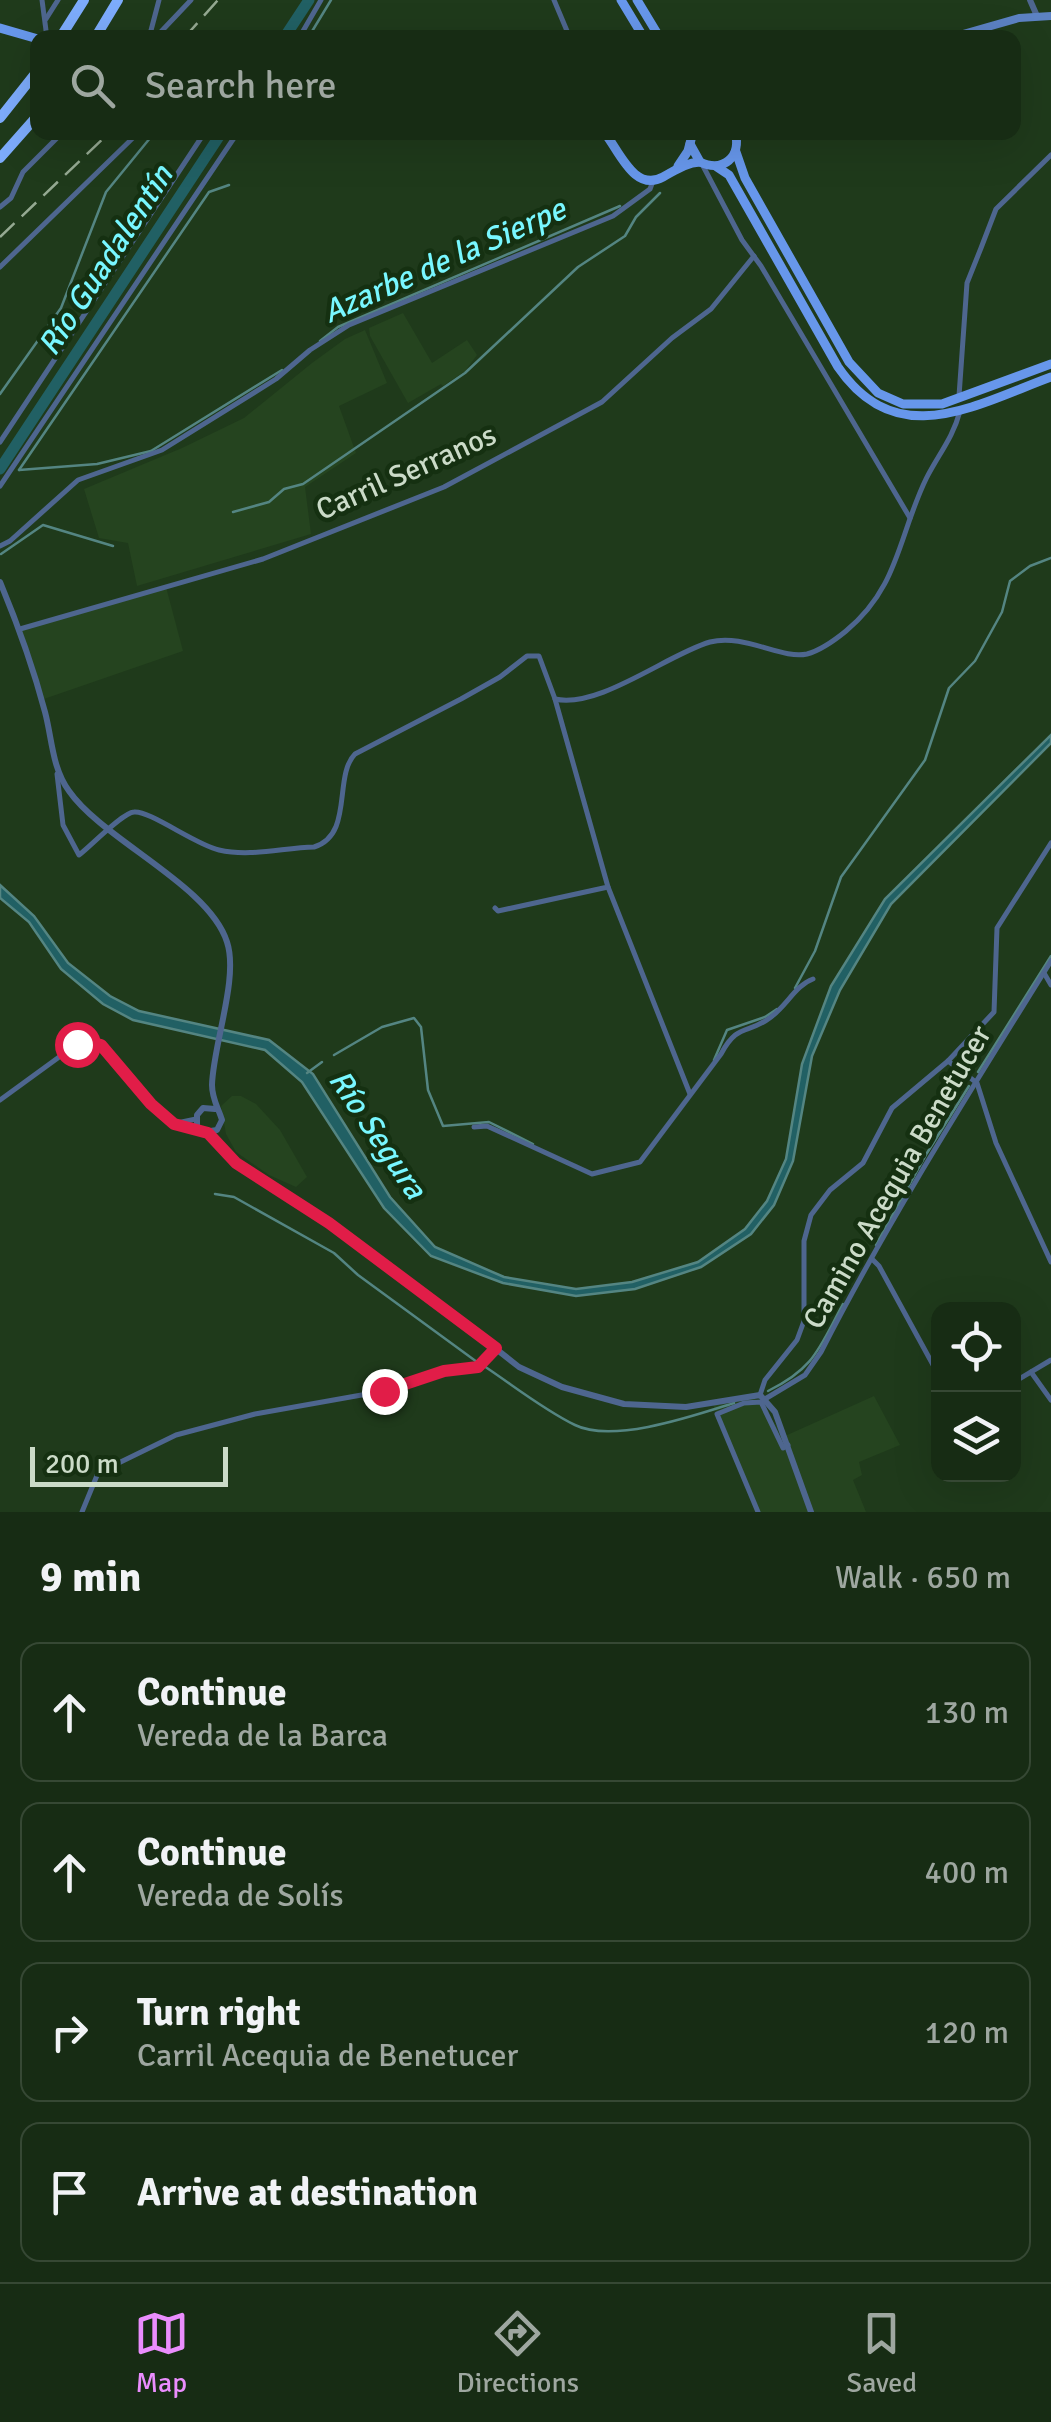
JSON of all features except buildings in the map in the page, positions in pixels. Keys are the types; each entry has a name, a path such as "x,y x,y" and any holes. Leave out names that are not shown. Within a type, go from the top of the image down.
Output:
{"highway":[{"path":"65,30 84,0"},
{"path":"100,30 118,0"},
{"path":"0,118 30,80"},
{"path":"0,158 30,124"}],"main road":[{"path":"621,0 639,30"},
{"path":"637,0 655,30"},
{"path":"976,30 1006,21 1051,16"},
{"path":"0,28 30,37"},
{"path":"610,140 636,177 654,181 684,164 701,163 718,166 729,175 838,368 870,402 900,415 930,418 1051,377"},
{"path":"673,170 686,156 691,140"},
{"path":"718,166 729,162 737,140"},
{"path":"737,140 745,178 858,374 878,393 903,404 929,406 1051,364"},
{"path":"690,144 701,163"}],"street":[{"path":"42,0 45,30"},
{"path":"44,20 58,0"},
{"path":"153,30 158,0"},
{"path":"160,30 191,0"},
{"path":"304,30 321,0"},
{"path":"554,0 567,30"},
{"path":"1030,0 1036,16"},
{"path":"0,207 11,198 23,172 55,140"},
{"path":"0,267 132,140"},
{"path":"0,442 200,140"},
{"path":"0,486 233,140"},
{"path":"958,399 968,283 986,235 996,209 1051,155"},
{"path":"701,163 742,240 910,518"},
{"path":"0,546 78,480 162,450 276,379 310,350 349,326 613,216 650,189 654,181"},
{"name":"Carril Serranos","path":"20,629 263,560 444,487 602,402 672,338 711,309 754,256"},
{"path":"555,699 570,703 648,673 710,642 753,642 799,655 832,643 869,612 893,572 928,474 954,434 960,411"},
{"path":"0,582 20,629 46,716 63,824 79,855 124,814 136,811 220,850 263,852 322,844 331,835 343,803 347,766 355,754 461,700 534,654 542,660 555,699 608,887 690,1095"},
{"path":"56,767 68,791 96,820 212,915 228,943 226,997 212,1088 226,1149"},
{"path":"812,1512 774,1412 762,1397 765,1380 797,1340 804,1321 804,1241 811,1214 830,1190 863,1162 892,1108 948,1061 994,1012 997,928 1051,843"},
{"path":"495,908 608,887"},
{"name":"Camino Acequia Benetucer","path":"762,1397 806,1375 933,1148 1051,961"},
{"path":"1044,972 1051,985"},
{"path":"474,1127 488,1126 592,1174 640,1162 732,1034 768,1019 794,997 803,983 813,979"},
{"path":"0,1100 77,1044 89,1042 101,1045 151,1104 174,1124 204,1132 220,1127"},
{"path":"948,1061 977,1083 996,1143 1051,1262"},
{"path":"174,1124 196,1119 212,1088"},
{"path":"202,1108 215,1109"},
{"path":"196,1119 236,1163 329,1223 519,1367 562,1386 624,1404 686,1407 762,1397"},
{"path":"872,1259 931,1361"},
{"path":"82,1512 98,1473 176,1435 255,1414 384,1391 444,1371 478,1367 496,1348"},
{"path":"1021,1378 1051,1360"},
{"path":"1031,1372 1051,1400"},
{"path":"758,1512 717,1414 744,1403 761,1402 782,1448 788,1445"}],"shaded area":[{"path":"403,313 432,363 467,340 477,355 465,371 408,403 369,328"},
{"path":"365,330 387,383 339,406 356,453 305,487 311,534 137,586 128,543 99,538 84,489 244,418 345,339"},
{"path":"166,587 183,651 41,700 20,629"},
{"path":"232,1096 256,1104 280,1130 307,1177 296,1187 269,1175 236,1152 226,1134 221,1106"},
{"path":"752,1395 785,1436 874,1396 900,1445 859,1462 862,1475 853,1480 866,1512 756,1512 713,1405"}],"water":[{"path":"1051,735 1051,743 891,904 840,990 812,1056 793,1161 774,1205 751,1234 701,1267 635,1289 576,1296 503,1283 431,1256 384,1208 302,1082 265,1050 133,1020 103,1004 61,969 29,922 0,898 0,885 34,916 68,963 110,996 139,1011 269,1040 313,1074 390,1197 435,1247 504,1277 576,1289 632,1282 698,1262 745,1229 767,1201 786,1159 802,1064 831,986 885,899"}],"waterway":[{"name":"Río Guadalentín","path":"289,30 309,0"},
{"path":"313,30 331,0"},
{"path":"0,394 61,308 106,192 148,140"},
{"name":"Río Guadalentín","path":"0,469 217,140"},
{"path":"19,470 209,192 229,185"},
{"path":"233,512 269,502 284,489 303,484 465,373 578,267 625,236 636,217 660,193"},
{"name":"Azarbe de la Sierpe","path":"320,341 338,327 620,206"},
{"name":"Azarbe de la Sierpe","path":"19,470 97,464 151,451 282,370"},
{"path":"1,554 43,525 113,546"},
{"path":"795,988 815,951 841,877 925,760 949,688 975,661 1002,612 1010,581 1030,566 1051,558"},
{"path":"978,1072 1051,956"},
{"path":"714,1060 727,1030 777,1009"},
{"name":"Río Segura","path":"334,1055 382,1027 414,1018 421,1027 428,1090 443,1126 489,1122 533,1144"},
{"path":"307,1073 322,1062"},
{"path":"876,1245 969,1086"},
{"path":"215,1194 234,1197 334,1253 477,1362"},
{"path":"768,1391 806,1365 843,1304"},
{"path":"484,1366 552,1412 591,1430 654,1426 734,1403"}],"railway":[{"path":"191,30 218,0"},
{"path":"0,237 102,140"}],"route":[{"path":"77,1044 101,1045 151,1104 174,1124 208,1133 236,1163 329,1223 496,1348 478,1367 444,1371 384,1391"}]}
